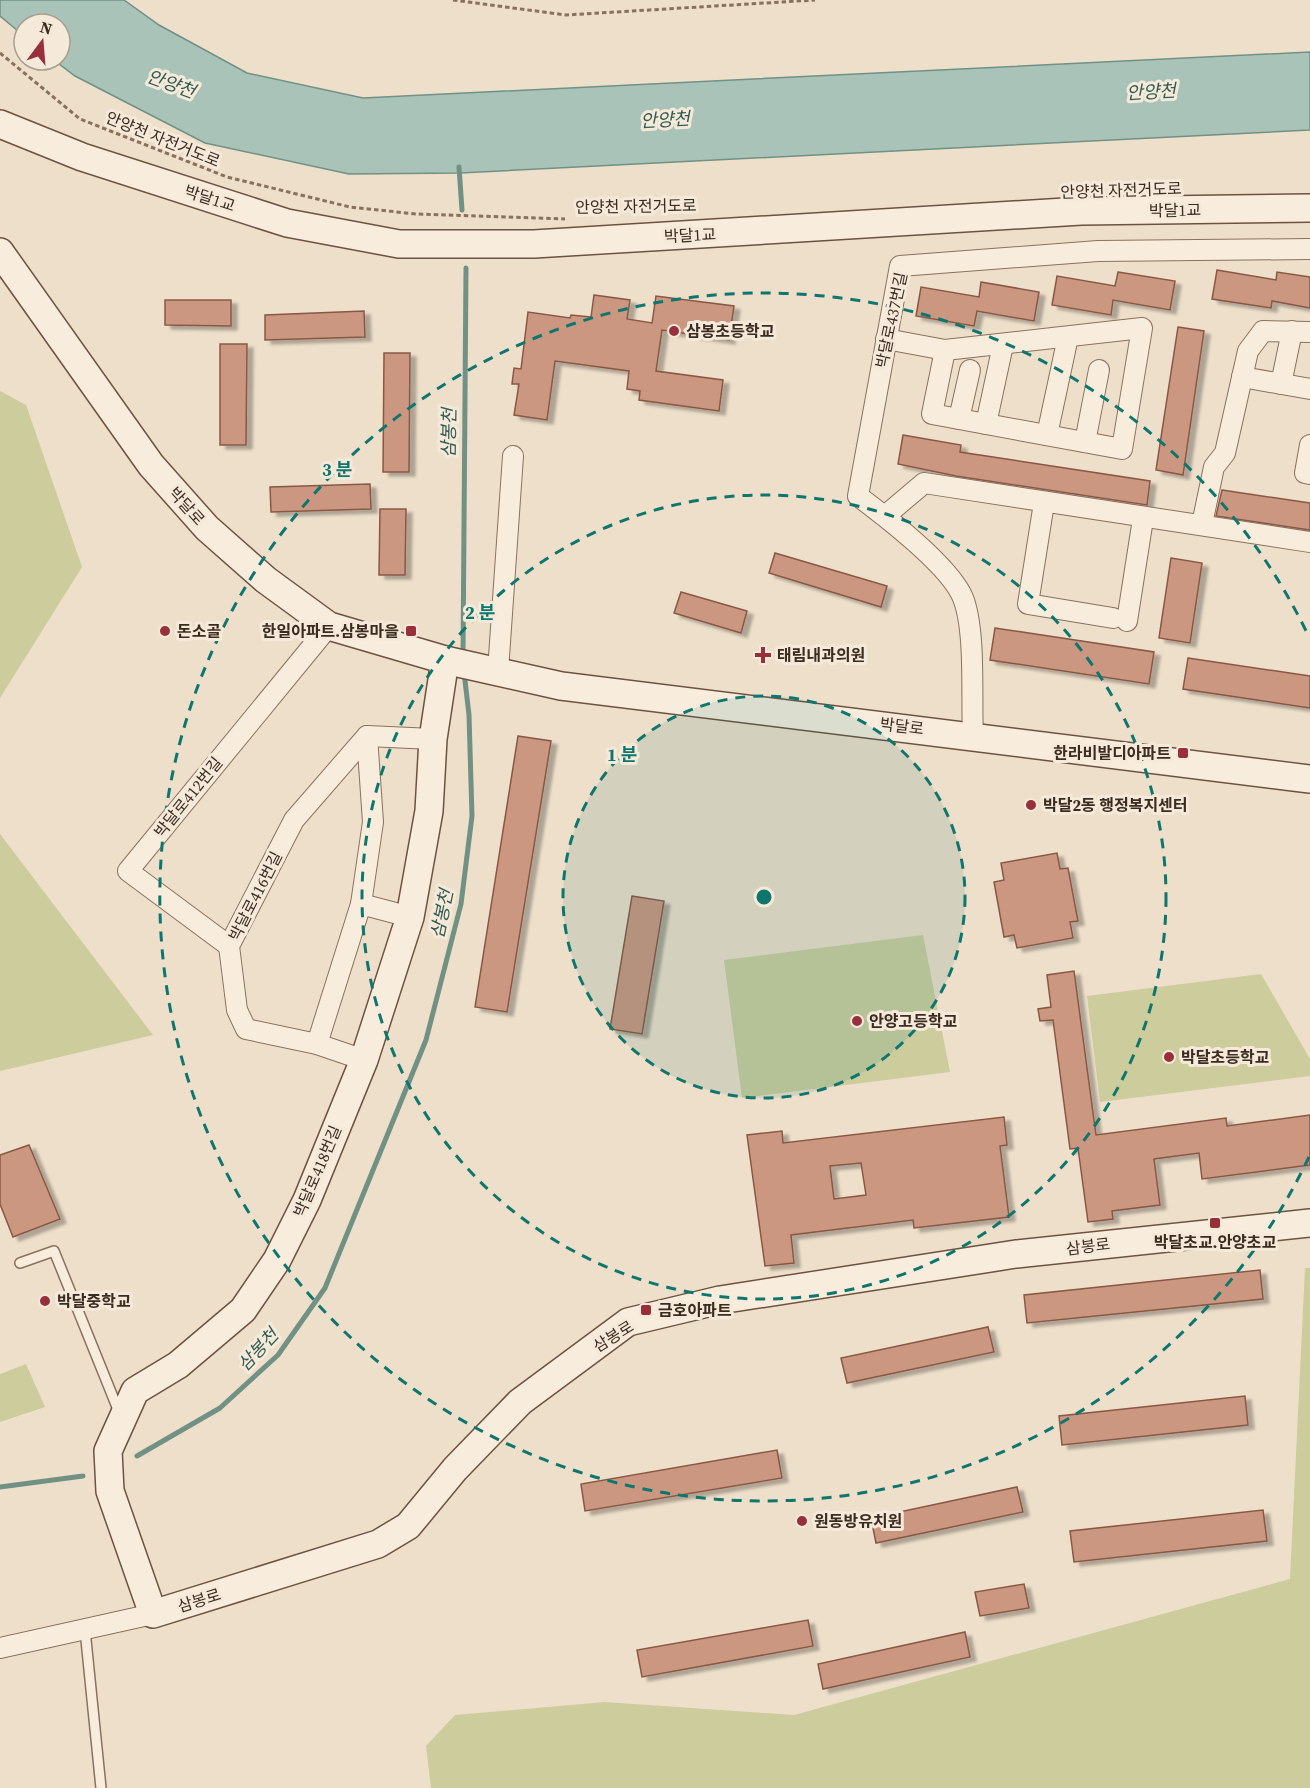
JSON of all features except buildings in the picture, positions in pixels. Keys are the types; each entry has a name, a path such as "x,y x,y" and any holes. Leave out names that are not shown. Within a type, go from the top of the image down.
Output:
{"street":[{"name":"박달1교","path":"0,124 82,157 287,223 399,244 534,244 1080,211 1310,208"},
{"name":"박달로437번길","path":"973,735 969,626 963,597 949,575 885,516 858,496 900,266 1098,250 1310,249"},
{"name":"박달로","path":"0,252 157,472 207,528 266,580 329,626 449,661 561,686 973,735 1310,779"},
{"path":"886,339 945,350 1142,328 1122,449 932,414 945,350"},
{"path":"1202,524 1214,467 1225,453 1248,351 1263,331 1301,331 1281,384"},
{"path":"1047,435 1068,337"},
{"path":"986,424 1003,345"},
{"path":"959,419 970,370"},
{"path":"1085,442 1099,370"},
{"path":"1242,377 1310,389"},
{"path":"1310,445 1305,474 1310,474"},
{"path":"496,671 513,456"},
{"path":"885,516 924,483 1143,519 1202,524 1310,542"},
{"path":"1044,503 1028,604 1120,619 1143,519"},
{"name":"박달로412번길","path":"229,946 128,871 329,626"},
{"name":"박달로418번길","path":"153,1614 110,1491 108,1451 121,1417 135,1391 178,1365 243,1310 277,1260 307,1200 364,1060 410,917 429,811 433,739 449,661"},
{"path":"317,1044 361,904 373,822 367,736 433,739"},
{"name":"박달로416번길","path":"364,1060 317,1044 246,1029 237,1010 229,946 294,820 367,736"},
{"path":"361,904 410,917"},
{"name":"삼봉로","path":"0,1648 153,1614 378,1544 408,1526 454,1469 520,1402 628,1322 720,1300 1017,1254 1310,1223"}],"lane":[{"path":"20,1263 54,1251 121,1417"},
{"path":"85,1630 101,1788"}],"path":[{"path":"453,0 566,15 815,0"},
{"name":"안양천 자전거도로","path":"0,53 80,119 227,177 350,207 416,214 565,219"}],"green space":[{"path":"0,391 26,405 82,567 0,698"},
{"path":"0,834 153,1035 0,1071"},
{"path":"923,935 950,1072 742,1098 724,960"},
{"path":"1261,974 1310,1059 1310,1076 1100,1102 1087,996"},
{"path":"1305,1268 1310,1268 1310,1788 431,1788 426,1746 455,1715 605,1702 794,1715 1290,1579"},
{"path":"26,1364 45,1407 0,1422 0,1374"}],"water":[{"name":"안양천","path":"0,0 124,0 159,25 247,73 363,98 1310,52 1310,130 460,173 349,174 205,143 75,76 70,72 72,72 72,12 12,12 12,26 0,16"}],"waterway":[{"name":"삼봉천","path":"459,167 462,210"},
{"name":"삼봉천","path":"463,656 466,268"},
{"name":"삼봉천","path":"137,1456 220,1408 278,1355 325,1288 426,1040 461,904 472,816 469,715 464,672"},
{"name":"삼봉천","path":"0,1487 83,1476"}],"place":[{"name":"삼봉초등학교","path":"674,331"},
{"name":"돈소골","path":"165,631"},
{"name":"한일아파트.삼봉마을","path":"411,631"},
{"name":"태림내과의원","path":"763,655"},
{"name":"한라비발디아파트","path":"1183,753"},
{"name":"박달2동 행정복지센터","path":"1031,805"},
{"name":"안양고등학교","path":"857,1021"},
{"name":"박달초등학교","path":"1169,1057"},
{"name":"박달초교.안양초교","path":"1215,1223"},
{"name":"박달중학교","path":"45,1301"},
{"name":"금호아파트","path":"646,1310"},
{"name":"원동방유치원","path":"802,1521"}]}
